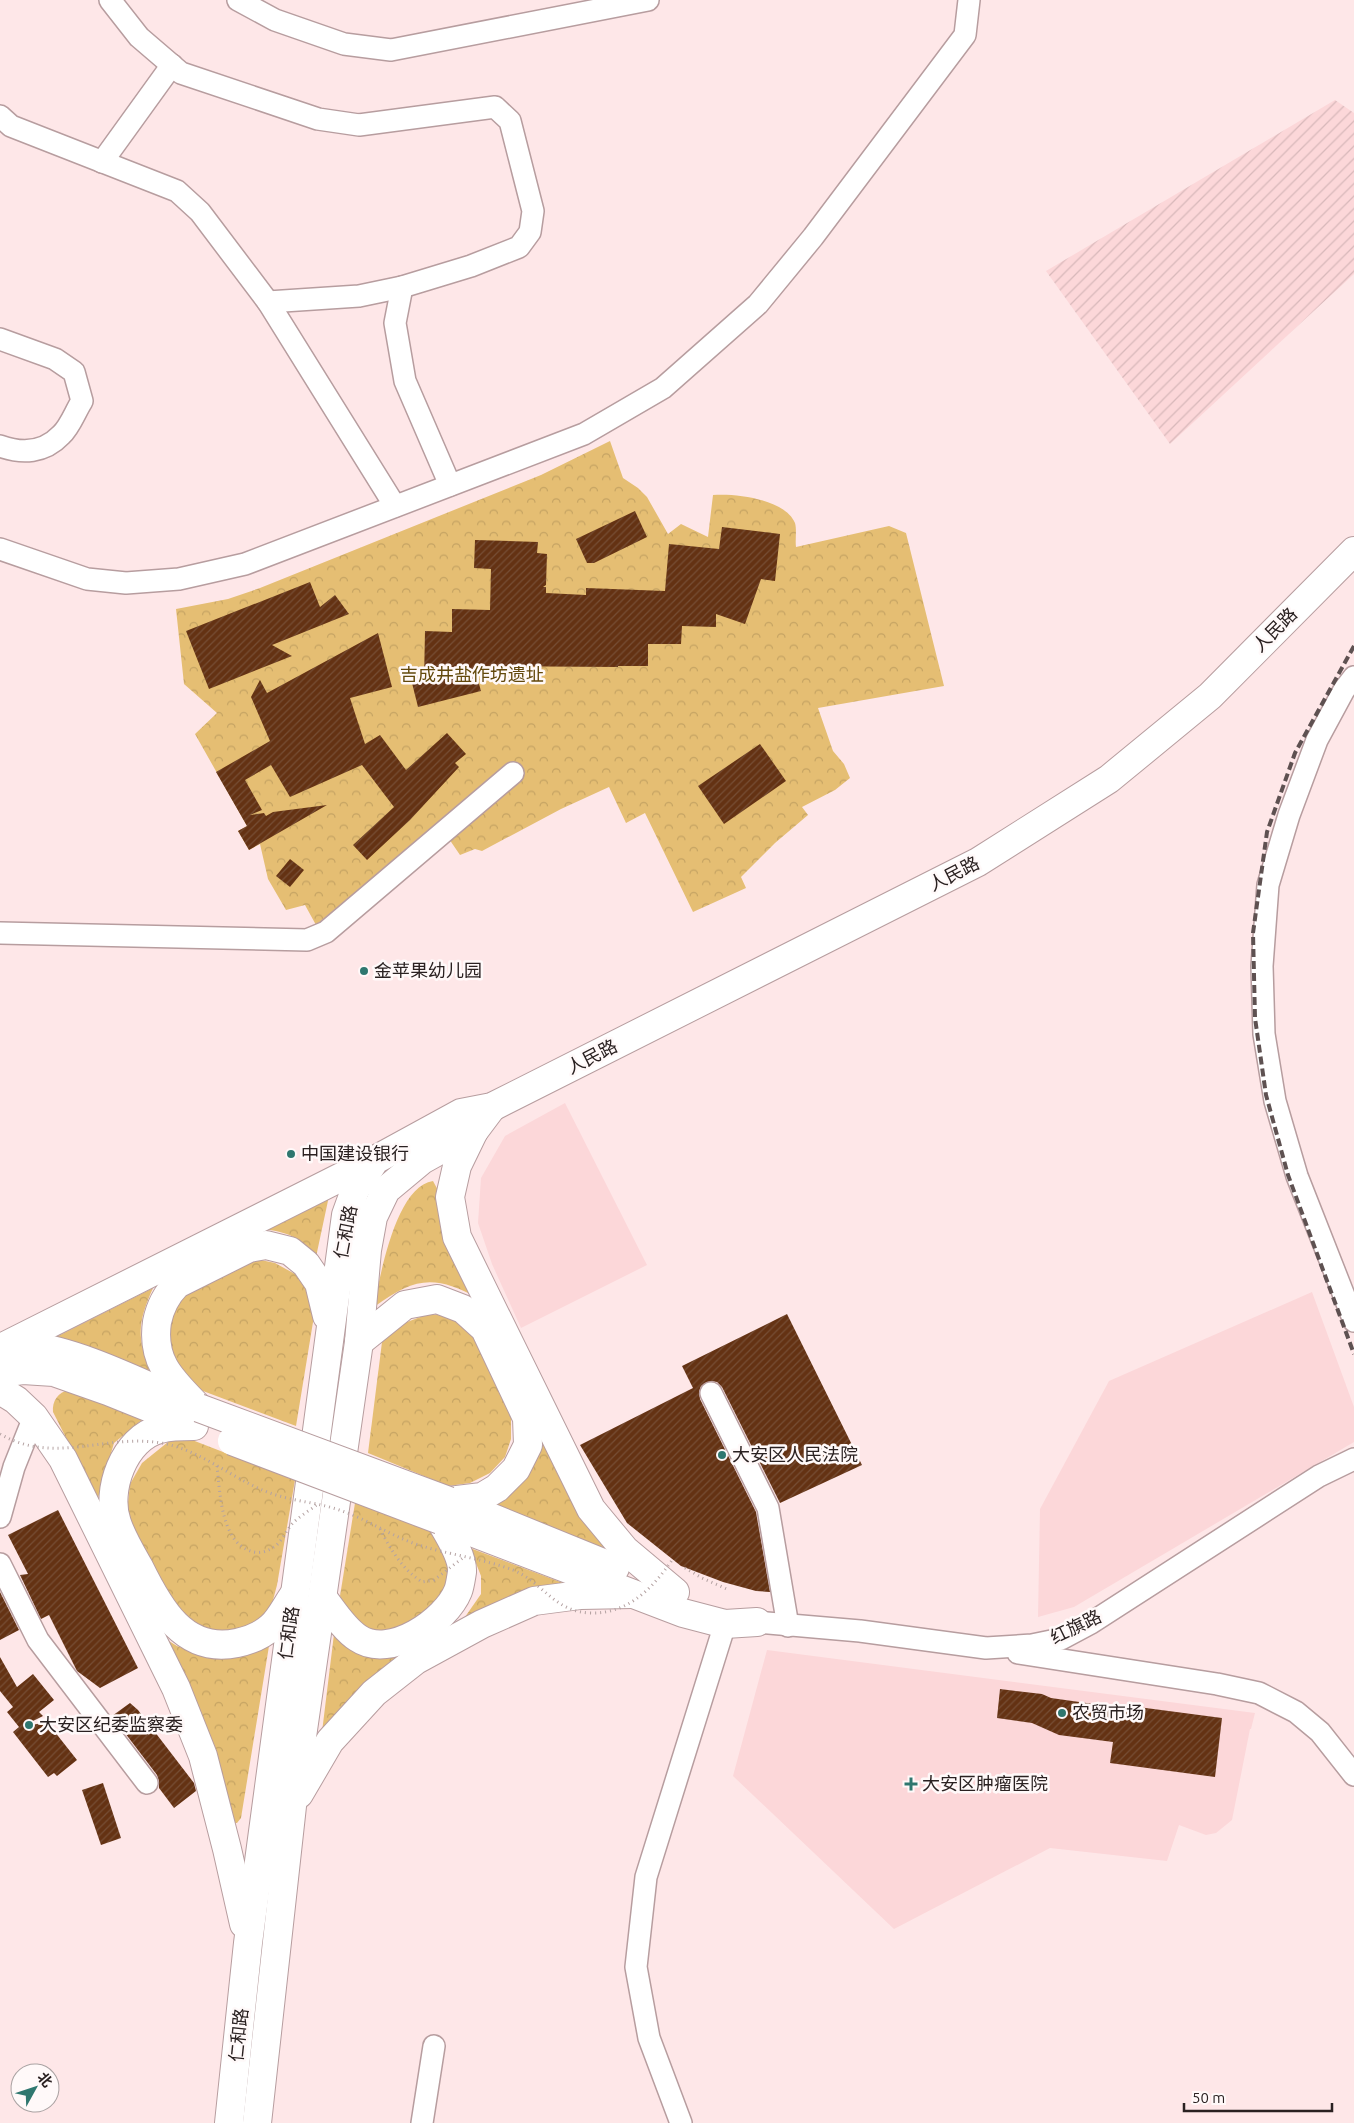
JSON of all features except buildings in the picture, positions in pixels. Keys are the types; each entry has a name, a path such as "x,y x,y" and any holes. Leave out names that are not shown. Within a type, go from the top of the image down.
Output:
{"main road":[{"name":"人民路","path":"492,1107 978,862 1109,779 1210,696 1354,551"},
{"name":"仁和路","path":"257,2123 292,1806 359,1342 367,1250 373,1218 386,1190 422,1160 474,1131 492,1107"},
{"name":"仁和路","path":"229,2123 248,1943 332,1333 346,1215 355,1190 375,1160 461,1113 492,1107"},
{"path":"474,1131 457,1166 450,1196 457,1237 591,1509 625,1550 675,1592"},
{"path":"0,1348 375,1160"},
{"path":"196,1417 157,1355 156,1332 159,1312 168,1294 176,1284 249,1248 266,1245 290,1251 306,1264 319,1283 332,1333"},
{"path":"359,1342 405,1305 437,1299 463,1309 485,1329 527,1418 528,1445 516,1469 497,1488 482,1497 444,1510"},
{"path":"0,1348 27,1346 58,1352 113,1371 196,1417"},
{"path":"0,1373 23,1370 54,1372 108,1391 196,1417 444,1510 675,1592 732,1609 757,1622"},
{"path":"0,1390 16,1400 34,1416 63,1459 176,1688 203,1756 228,1849 248,1943"},
{"path":"196,1417 158,1429 144,1437 121,1464 116,1481 113,1499 116,1522 149,1588 165,1613 180,1630 195,1639 211,1644 228,1645 260,1636 273,1626 295,1593"},
{"path":"444,1510 632,1594 725,1624 757,1622"},
{"path":"323,1598 343,1624 358,1639 376,1644 393,1644 412,1636 449,1606 459,1590 462,1570 444,1510"},
{"path":"292,1806 330,1741 374,1693 416,1660 482,1624 534,1601 580,1595 632,1594"}],"street":[{"path":"110,0 139,37 181,73 318,119 358,125 494,107 510,121 533,211 530,232 519,247 471,266 402,287 359,296 268,302"},
{"path":"238,0 276,20 344,44 391,50 648,0"},
{"path":"0,549 87,579 126,583 179,579 245,564 584,434 663,388 758,304 813,237 965,35 969,0"},
{"path":"102,162 172,65"},
{"path":"0,116 11,126 177,191 200,212 268,302 396,506"},
{"path":"402,287 395,323 405,381 450,485"},
{"path":"0,339 55,358 74,372 82,401 62,435 40,450 13,450 0,446"},
{"path":"1354,677 1344,690 1318,740 1289,815 1268,885 1262,966 1264,1034 1275,1101 1298,1176 1354,1321"},
{"path":"0,933 307,940 326,932 513,774"},
{"path":"711,1393 768,1508 788,1626"},
{"path":"0,1517 14,1467 34,1416"},
{"name":"红旗路","path":"757,1622 860,1631 986,1648 1032,1645 1060,1639 1091,1623 1319,1476 1354,1459"},
{"path":"0,1564 38,1640 147,1783"},
{"path":"681,2123 649,2038 636,1967 646,1877 725,1624"},
{"path":"986,1648 1217,1684 1259,1693 1296,1712 1320,1732 1354,1775"},
{"path":"422,2123 434,2046"}],"path":[{"path":"0,1434 21,1443 49,1449 77,1448 111,1442 155,1442 174,1446 269,1492 344,1511 419,1546 512,1570 529,1578 555,1601 573,1610 592,1613 614,1609 634,1601 660,1578 672,1560 702,1578 729,1590"},
{"path":"218,1466 225,1520 233,1537 242,1548 254,1553 266,1551 276,1546 292,1524 318,1504"},
{"path":"380,1529 400,1563 410,1574 422,1582 434,1580 464,1557"}],"shaded area":[{"path":"1335,100 1354,113 1354,274 1170,444 1046,271"},
{"path":"565,1103 647,1265 521,1328 492,1264 478,1223 481,1178 505,1136"},
{"path":"1312,1292 1354,1407 1354,1442 1074,1607 1038,1617 1040,1509 1109,1381"},
{"name":"大安区肿瘤医院","path":"767,1650 1255,1713 1250,1729 1232,1820 1216,1833 1206,1835 1179,1825 1167,1861 1050,1848 894,1929 733,1776"}],"green space":[{"name":"吉成井盐作坊遗址","path":"610,441 623,478 647,497 668,534 681,524 708,537 713,495 734,495 758,499 781,508 790,515 795,523 796,547 889,526 906,533 944,686 818,708 833,751 844,764 850,778 835,790 802,807 808,815 775,843 741,877 746,888 693,912 645,813 626,823 609,787 561,809 482,851 475,849 460,855 445,833 416,844 316,925 305,905 286,910 268,879 260,844 249,850 238,831 247,826 195,734 217,713 184,684 176,609 228,599 260,588 541,475"},
{"path":"433,1181 440,1194 480,1299 450,1285 425,1282 401,1290 374,1307 386,1255 400,1215 409,1198 420,1187"},
{"path":"329,1196 316,1257 299,1240 281,1232 264,1229"},
{"path":"256,1259 275,1263 295,1274 308,1290 314,1316 296,1426 203,1391 187,1378 174,1360 169,1336 170,1313 189,1290"},
{"path":"153,1288 144,1311 141,1331 143,1350 151,1374 56,1337"},
{"path":"428,1314 447,1316 466,1328 480,1345 511,1415 511,1439 505,1457 490,1473 470,1483 448,1486 368,1453 382,1342 402,1324"},
{"path":"69,1390 143,1419 114,1443 98,1498 53,1412 56,1398"},
{"path":"541,1431 579,1510 607,1552 494,1507 521,1483 526,1475"},
{"path":"187,1438 295,1480 272,1604 265,1615 253,1625 235,1631 213,1631 197,1625 181,1612 143,1559 127,1511 130,1484 142,1463 168,1442"},
{"path":"355,1503 432,1532 453,1565 447,1596 398,1631 378,1633 361,1627 347,1611 340,1596"},
{"path":"470,1548 563,1583 510,1599 465,1617 481,1594 481,1576"},
{"path":"334,1634 359,1653 366,1655 381,1656 404,1652 375,1674 322,1732"},
{"path":"164,1638 177,1646 195,1653 269,1646 241,1818 237,1823 232,1823"}],"railway":[{"path":"1354,646 1295,753 1267,832 1253,933 1255,1018 1266,1095 1288,1175 1354,1354"}],"place":[{"name":"金苹果幼儿园","path":"364,971"},
{"name":"中国建设银行","path":"291,1154"},
{"name":"大安区人民法院","path":"722,1455"},
{"name":"农贸市场","path":"1062,1713"},
{"name":"大安区纪委监察委","path":"29,1725"},
{"name":"大安区肿瘤医院","path":"911,1784"}]}
